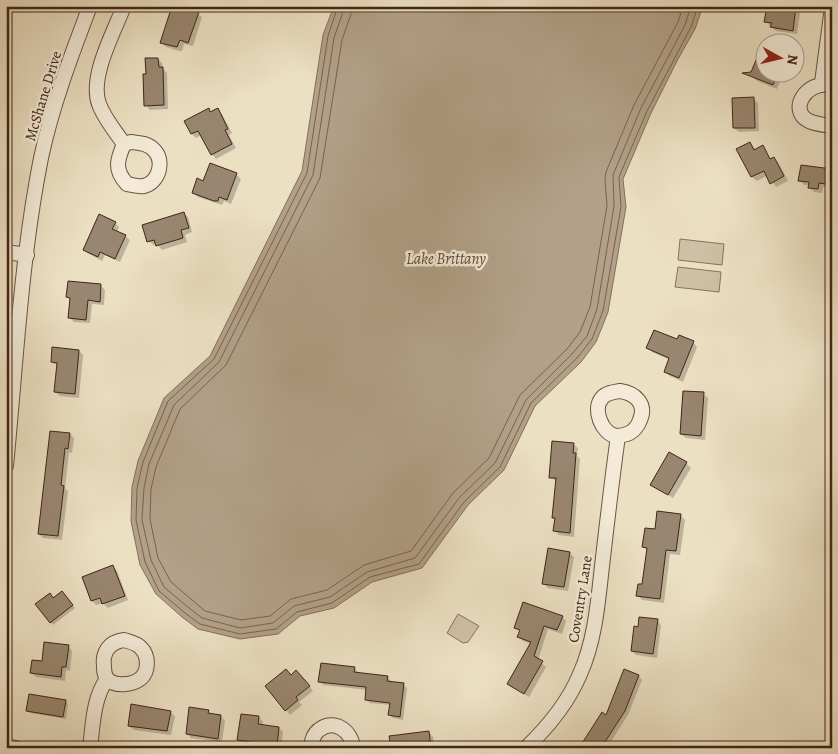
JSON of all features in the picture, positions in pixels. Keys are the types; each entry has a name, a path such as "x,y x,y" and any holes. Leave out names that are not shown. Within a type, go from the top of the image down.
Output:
{"street":[{"name":"McShane Drive","path":"6,466 33,206 48,130 55,105 90,6"},
{"path":"124,6 100,68 96,91 103,114 124,144"},
{"path":"832,7 827,84 808,89 803,95 800,108 802,115 808,121 832,126"},
{"path":"6,252 27,255"},
{"name":"Coventry Lane","path":"530,746 563,706 581,673 588,653 599,589 618,436"},
{"path":"90,748 97,702 102,686 107,679"},
{"path":"310,748 318,730 327,726 343,728 349,733 353,748"},
{"path":"6,746 16,748"}],"shaded area":[{"path":"680,239 724,244 722,265 678,260"},
{"path":"678,267 721,272 719,292 675,287"},
{"path":"458,614 479,626 468,642 463,643 447,633"}],"water":[{"name":"Lake Brittany","path":"334,6 703,6 695,29 651,113 623,179 626,207 608,312 596,342 581,362 535,406 504,470 468,505 422,568 372,582 334,608 300,616 278,634 240,639 198,629 156,594 140,565 131,521 132,487 138,461 164,398 210,356 302,171 323,35"}],"building":[{"path":"172,6 193,6 192,10 199,12 188,43 180,40 177,47 160,43"},
{"path":"767,6 796,6 793,31 770,27 772,23 764,22"},
{"path":"145,58 158,58 159,67 163,67 164,105 144,106 143,74 146,74"},
{"path":"756,60 756,78 742,73 751,72"},
{"path":"754,97 755,128 733,128 732,98"},
{"path":"209,108 210,112 218,108 228,129 225,130 232,144 211,155 198,131 191,134 184,121"},
{"path":"750,142 754,150 763,145 770,159 774,157 784,176 770,184 764,171 751,177 736,149"},
{"path":"210,163 237,173 227,200 219,197 218,201 214,201 192,193 197,178 203,181"},
{"path":"801,165 832,169 832,185 819,183 818,189 808,188 809,182 798,181"},
{"path":"184,212 189,228 181,230 183,238 156,246 154,240 147,242 142,225"},
{"path":"99,214 116,222 112,229 126,235 115,259 100,252 98,257 83,250"},
{"path":"68,281 101,284 100,302 88,300 86,320 68,318 70,298 66,297"},
{"path":"654,330 677,339 679,335 694,341 679,378 664,372 669,358 646,348"},
{"path":"52,347 79,350 75,394 54,392 57,363 51,362"},
{"path":"683,391 704,392 701,436 680,434"},
{"path":"50,431 70,433 68,449 65,448 61,485 64,486 58,536 38,534"},
{"path":"552,441 574,443 573,453 576,453 570,533 553,531 555,518 552,518 556,478 549,478"},
{"path":"669,452 687,462 668,495 650,485"},
{"path":"657,511 681,514 676,551 666,550 660,599 636,596 638,584 642,584 647,548 642,547 645,528 655,529"},
{"path":"548,548 570,552 564,587 542,584"},
{"path":"113,565 125,596 102,604 100,598 91,601 82,577"},
{"path":"62,591 73,605 50,623 35,604 50,593 53,598"},
{"path":"523,602 563,616 557,630 544,626 534,656 543,661 524,694 507,684 531,642 517,637 520,630 514,628"},
{"path":"639,617 658,619 653,654 631,651 634,626 638,627"},
{"path":"44,642 69,645 66,667 62,667 61,677 30,673 32,660 42,661"},
{"path":"321,663 355,667 354,672 388,676 387,681 404,683 400,717 388,715 390,703 365,700 366,687 318,682"},
{"path":"286,669 291,675 296,670 310,686 296,697 298,700 285,711 265,686"},
{"path":"624,669 639,675 625,711 601,748 579,748 602,712 606,715"},
{"path":"29,694 66,700 63,717 26,711"},
{"path":"131,704 171,711 167,731 128,726"},
{"path":"189,707 209,710 208,713 221,715 218,739 186,734"},
{"path":"241,714 259,716 258,724 279,727 277,746 237,740"},
{"path":"429,731 431,748 391,748 389,736"}],"waterway":[{"path":"824,748 832,743"}]}
